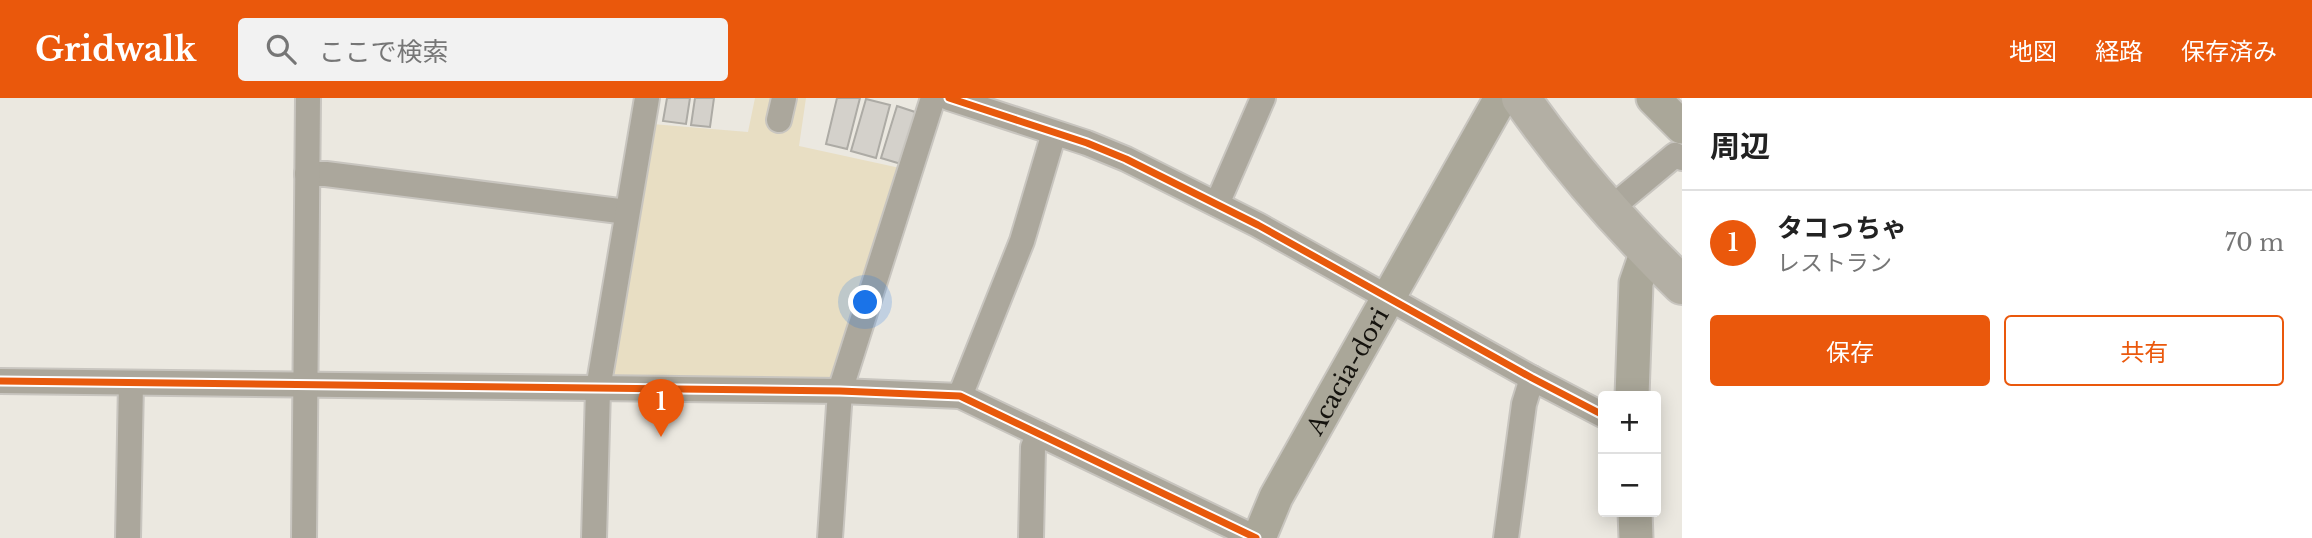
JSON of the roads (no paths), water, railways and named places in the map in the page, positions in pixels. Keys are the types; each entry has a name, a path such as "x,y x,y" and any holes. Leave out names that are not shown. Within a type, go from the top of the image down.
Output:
{"highway":[{"path":"1521,98 1552,142 1647,251 1682,285"}],"street":[{"path":"304,538 307,98"},
{"path":"594,538 598,389 647,98"},
{"path":"830,538 840,391 933,98"},
{"path":"950,98 1087,143 1126,159 1217,204 1598,412"},
{"path":"1217,204 1263,98"},
{"name":"Acacia-dori","path":"1258,538 1276,498 1501,98"},
{"path":"1653,98 1682,127"},
{"path":"960,396 1022,241 1054,133"},
{"path":"1611,209 1675,155 1682,158"},
{"path":"307,174 326,174 627,212"},
{"path":"1632,391 1636,283 1647,251"},
{"path":"1506,538 1524,404 1532,378"},
{"path":"0,381 840,391 960,396 1258,538"},
{"path":"128,538 131,383"},
{"path":"1031,538 1033,447 1039,434"},
{"path":"1635,517 1636,538"}],"place":[{"name":"タコっちゃ","path":"661,437"}]}
